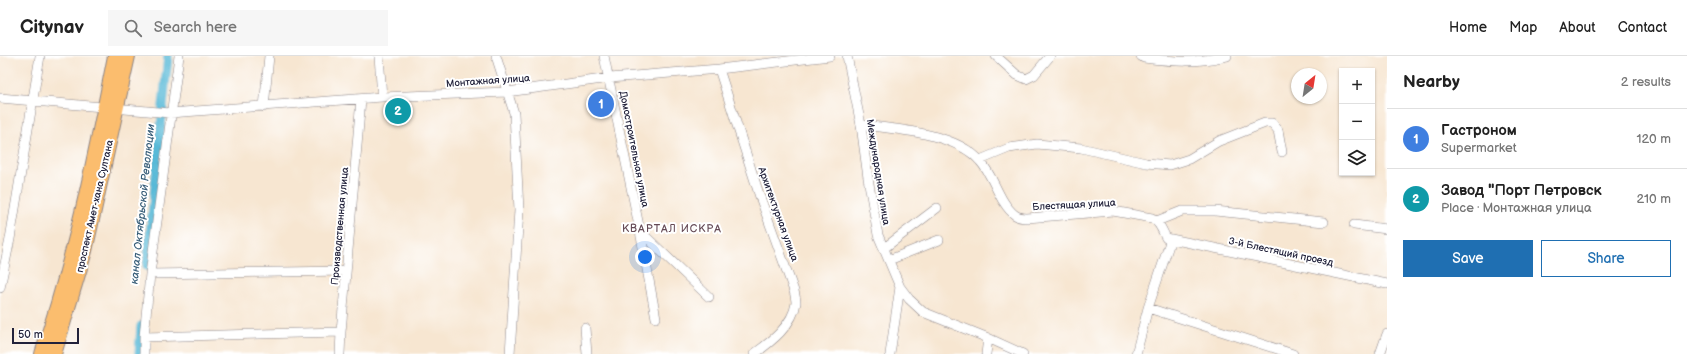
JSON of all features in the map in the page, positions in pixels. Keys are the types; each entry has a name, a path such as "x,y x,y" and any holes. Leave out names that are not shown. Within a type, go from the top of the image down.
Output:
{"main road":[{"path":"42,354 56,314 111,108 115,56"},
{"name":"проспект Амет-хана Султана","path":"54,354 85,251 111,108 128,56"}],"street":[{"path":"0,288 10,239 40,56"},
{"path":"144,354 144,337 150,274 167,113 179,56"},
{"path":"264,107 269,56"},
{"path":"379,56 382,97"},
{"path":"496,56 514,113 519,210 510,354"},
{"name":"Домостроительная улица","path":"604,56 610,78 656,318"},
{"name":"Монтажная улица","path":"0,98 167,113 264,107 382,97 507,92 610,78 830,56"},
{"name":"Международная улица","path":"847,56 861,125 878,235 900,287 909,300 923,312 1023,354"},
{"path":"996,56 1017,75 1026,79 1034,75 1050,56"},
{"path":"1141,56 1144,58 1202,61 1227,56"},
{"name":"Архитектурная улица","path":"719,68 759,194 794,291 796,302 793,315 775,338 754,354"},
{"name":"Производственная улица","path":"340,354 361,99"},
{"path":"980,160 1009,148 1037,144 1081,148 1146,163 1170,166 1189,159 1219,142 1265,123 1272,123 1278,130 1282,152"},
{"name":"Блестящая улица","path":"861,125 934,136 960,146 980,160 1009,209 1016,216 1027,218 1113,211 1152,218 1157,221"},
{"path":"883,249 937,208"},
{"path":"1136,354 1148,308 1171,240 1166,238 1157,221 1182,211 1215,212 1324,222"},
{"path":"1354,225 1387,229"},
{"path":"640,231 709,297"},
{"path":"889,260 939,240"},
{"name":"3-й Блестящий проезд","path":"1171,240 1387,284"},
{"path":"150,274 346,270"},
{"path":"890,354 900,287"},
{"path":"1148,308 1293,354"},
{"path":"585,328 587,354"},
{"path":"144,337 341,332"},
{"path":"1380,354 1387,334"},
{"path":"986,354 988,338"}],"waterway":[{"name":"канал Октябрьской Революции","path":"147,266 168,56"},
{"name":"канал Октябрьской Революции","path":"139,354 141,326"}],"place":[{"name":"Гастроном","path":"601,104"},
{"name":"Завод \"Порт Петровск","path":"398,111"}],"district":[{"name":"КВАРТАЛ ИСКРА","path":"672,228"}]}
